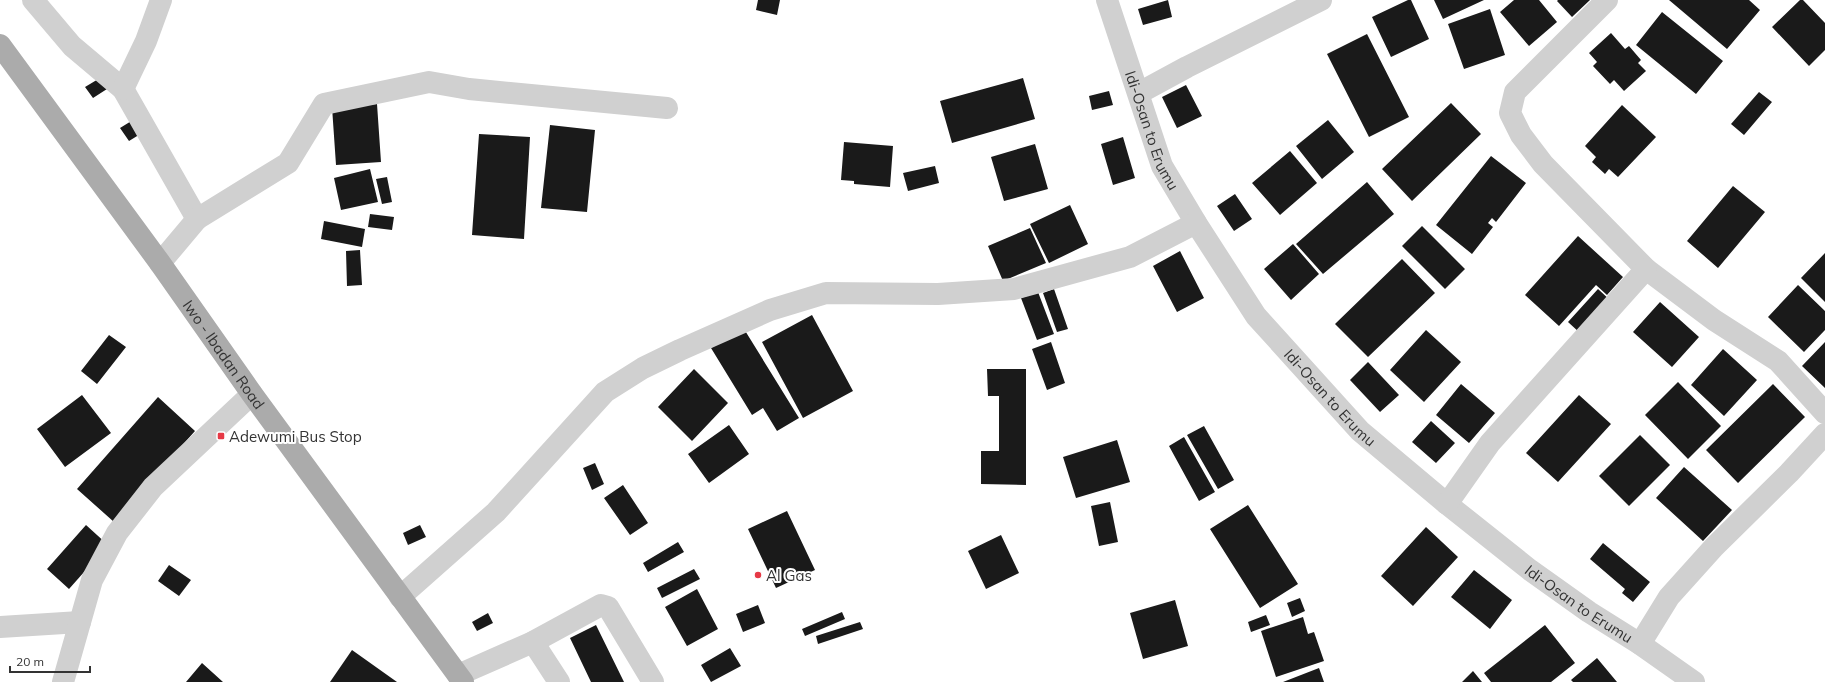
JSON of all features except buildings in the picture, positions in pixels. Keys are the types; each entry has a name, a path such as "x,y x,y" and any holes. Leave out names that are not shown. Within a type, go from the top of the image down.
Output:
{"main road":[{"name":"Iwo - Ibadan Road","path":"0,45 160,263 252,394 460,679"}],"street":[{"path":"33,0 72,46 123,89 197,219"},
{"path":"123,89 146,41 162,0"},
{"name":"Idi-Osan to Erumu","path":"1107,0 1162,166 1196,223 1256,316 1360,430 1446,504 1530,570 1589,612 1640,644 1694,682"},
{"path":"1139,93 1187,67 1321,0"},
{"path":"1607,0 1514,92 1510,113 1521,134 1543,164 1646,269 1714,320 1778,361 1825,413"},
{"path":"160,263 197,219 288,163 324,104 363,94 429,82 470,89 668,108"},
{"path":"400,597 496,512 605,392 643,368 680,350 770,310 826,293 938,294 1014,289 1130,256 1196,223"},
{"path":"1446,504 1490,443 1646,269"},
{"path":"63,682 92,580 117,533 153,487 252,394"},
{"path":"1640,644 1669,597 1714,547 1789,473 1825,434"},
{"path":"460,679 601,605 608,607 653,682"},
{"path":"0,627 80,622"},
{"path":"533,642 559,682"}],"place":[{"name":"Adewumi Bus Stop","path":"221,436"},
{"name":"Al Gas","path":"758,575"}]}
